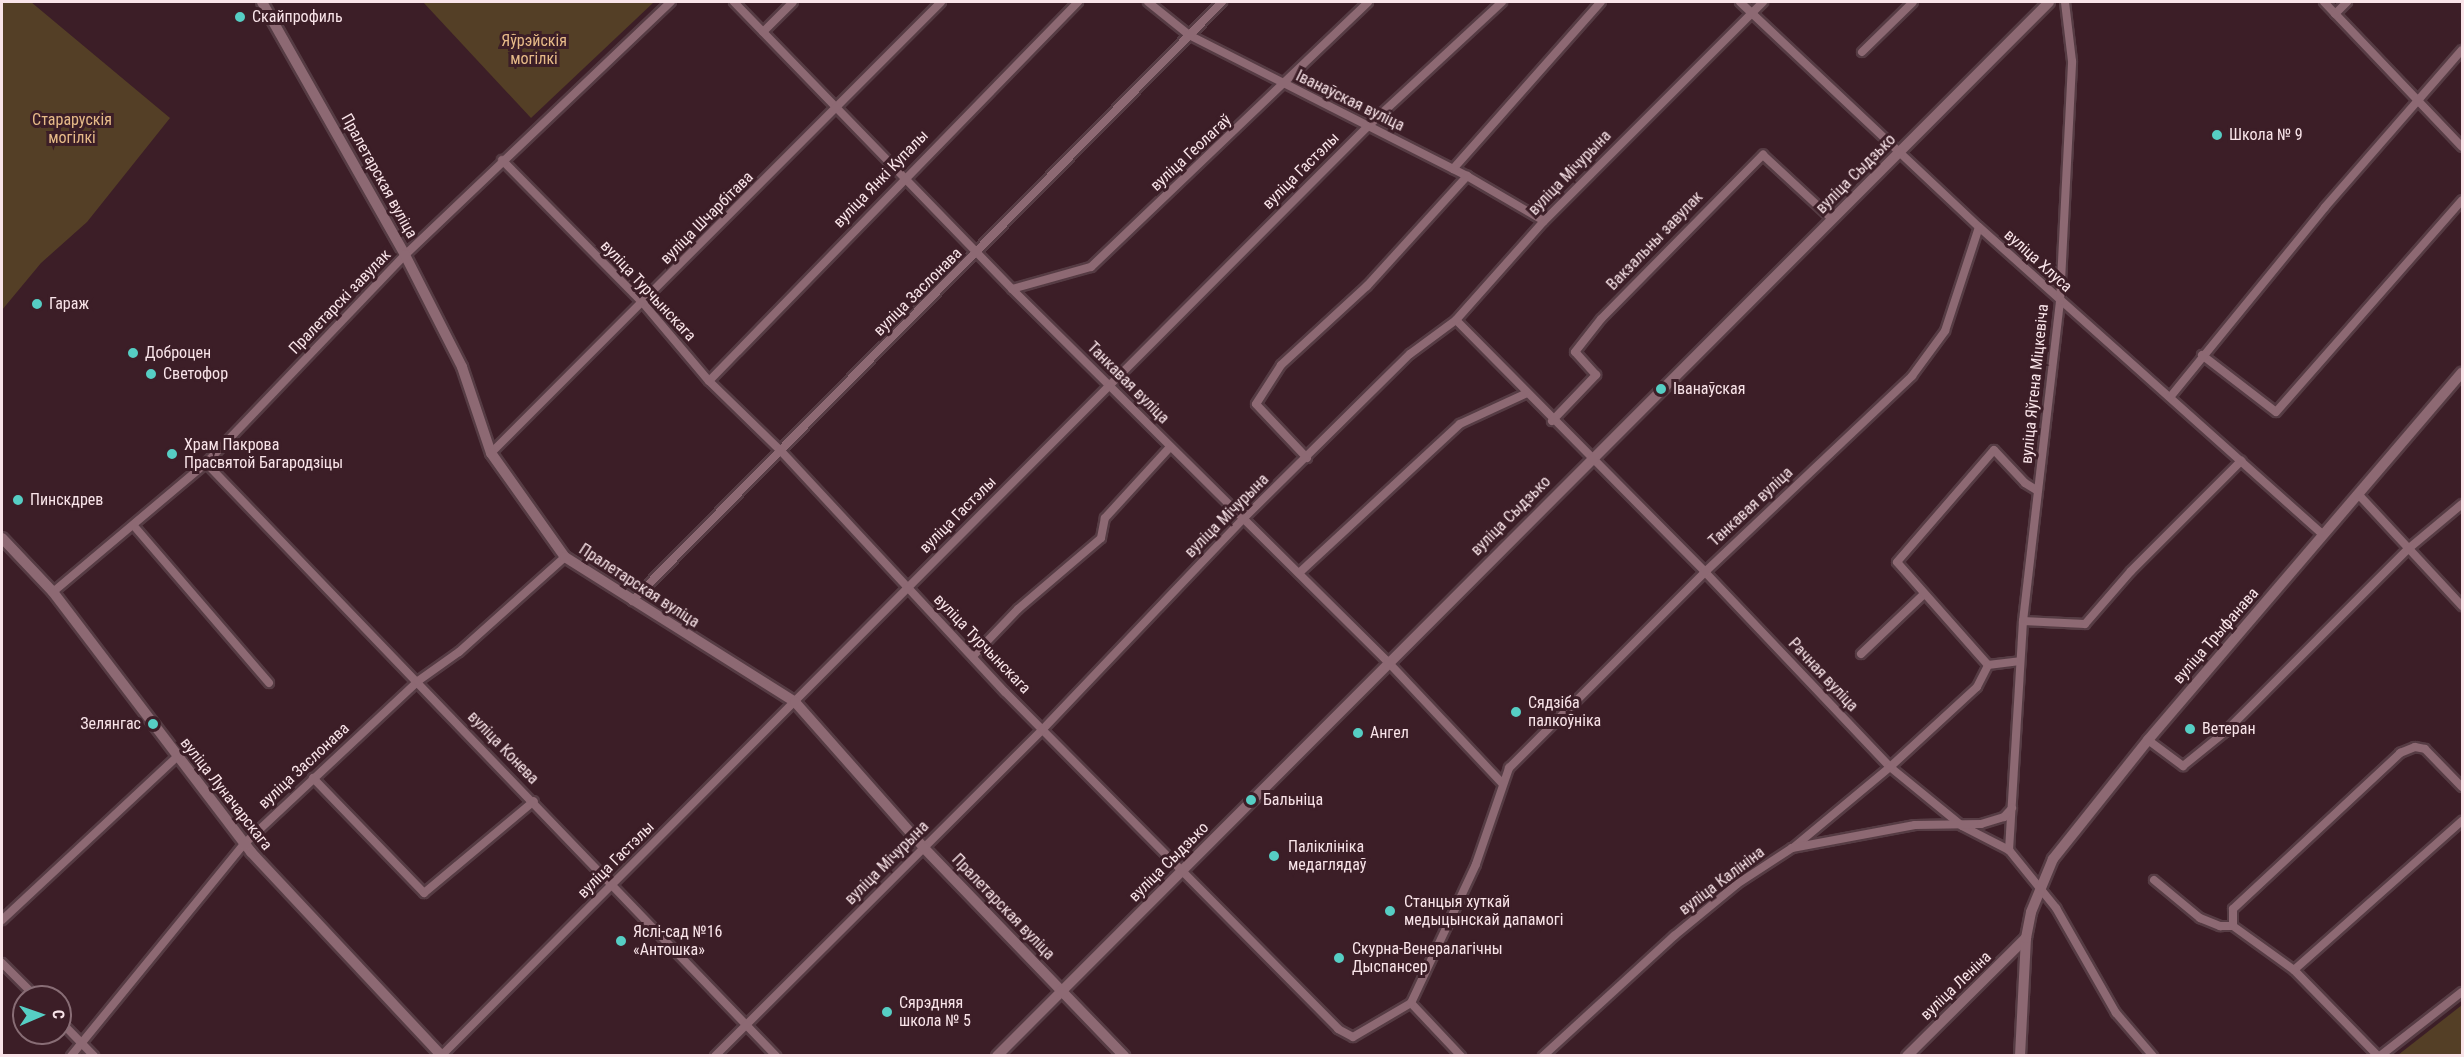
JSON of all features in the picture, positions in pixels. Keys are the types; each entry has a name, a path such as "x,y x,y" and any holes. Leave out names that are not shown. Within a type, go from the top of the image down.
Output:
{"street":[{"name":"Пралетарская вуліца","path":"262,2 405,255 462,367 491,453 565,557 795,702 924,848 1063,989 1124,1056"},
{"name":"Пралетарскі завулак","path":"52,592 134,526 206,463 405,255 502,160 671,2"},
{"name":"Танкавая вуліца","path":"734,2 1012,289 1242,520 1387,661 1502,783"},
{"path":"764,32 794,2"},
{"name":"вуліца Шчарбітава","path":"491,453 941,2"},
{"name":"вуліца Янкі Купалы","path":"709,381 904,176 1077,2"},
{"name":"Іванаўская вуліца","path":"1148,2 1189,35 1285,86 1467,176 1544,221"},
{"name":"вуліца Заслонава","path":"632,601 978,253 1222,2"},
{"name":"вуліца Геолагаў","path":"1012,289 1091,267 1285,86 1368,2"},
{"name":"вуліца Гастэлы","path":"442,1055 795,702 1108,384 1367,127 1502,2"},
{"path":"1453,169 1601,2"},
{"name":"вуліца Хлуса","path":"1740,2 1979,227 2060,301 2171,396 2323,535"},
{"name":"вуліца Мічурына","path":"715,1056 1043,729 1242,520 1410,354 1456,320 1544,221 1763,2"},
{"path":"1862,52 1913,2"},
{"name":"вуліца Сыдзько","path":"997,1056 1387,661 2049,2"},
{"name":"вуліца Яўгена Міцкевіча","path":"2009,850 2023,621 2060,301 2072,62 2065,2"},
{"path":"2324,2 2463,147"},
{"path":"2335,14 2347,2"},
{"path":"2171,396 2202,355 2418,99 2463,50"},
{"name":"Вакзальны завулак","path":"1552,421 1596,375 1575,352 1600,319 1763,155 1832,219"},
{"name":"вуліца Турчынскага","path":"502,160 643,303 709,381 780,450 907,588 1338,1029 1353,1037 1411,1003"},
{"path":"1306,458 1256,404 1281,365 1367,286 1467,176"},
{"path":"2202,355 2276,412 2463,200"},
{"name":"Танкавая вуліца","path":"1411,1003 1476,864 1509,768 1705,572 1912,376 1944,331 1979,227"},
{"name":"Рачная вуліца","path":"1456,320 1525,394 1705,572 1890,767 1962,826 2009,850 2056,908 2116,1013 2153,1056"},
{"name":"вуліца Трыфанава","path":"2020,1056 2026,938 2040,888 2065,842 2148,740 2463,373"},
{"path":"1299,573 1460,424 1525,394"},
{"path":"973,656 1018,609 1101,538 1105,518 1170,447"},
{"path":"1988,665 1897,561 1994,450 2025,483 2038,490"},
{"path":"2023,621 2085,624 2131,571 2241,461"},
{"name":"вуліца Конева","path":"206,463 534,801 776,1056"},
{"path":"2358,494 2463,606"},
{"path":"2148,740 2183,766 2226,731 2408,549 2463,504"},
{"path":"134,526 269,683"},
{"name":"вуліца Луначарскага","path":"2,538 52,592 244,844 442,1055"},
{"name":"вуліца Заслонава","path":"71,1056 80,1041 244,844 418,681 459,652 565,557"},
{"path":"1861,654 1924,594"},
{"path":"1988,665 2020,661"},
{"path":"1792,848 1890,767 1977,687 1988,665"},
{"path":"2233,926 2233,909 2400,753 2415,747 2426,749 2463,787"},
{"path":"2,920 178,756"},
{"path":"313,778 424,893 534,801"},
{"path":"1962,826 2004,816 2012,808"},
{"path":"2294,970 2463,821"},
{"name":"вуліца Калініна","path":"1544,1056 1674,936 1737,884 1792,848 1915,825 1962,826"},
{"path":"2154,880 2200,918 2220,926 2233,926 2294,970 2379,1056 2463,992"},
{"name":"вуліца Леніна","path":"1907,1056 2026,938"},
{"path":"2,963 24,985"},
{"path":"1411,1003 1461,1056"},
{"path":"72,1033 94,1056"}],"green space":[{"name":"Старарускія могілкі","path":"2,2 31,2 170,118 87,222 41,263 2,310"},
{"name":"Яўрэйскія могілкі","path":"423,2 654,2 531,118"},
{"path":"2462,1005 2462,1055 2398,1055"}],"place":[{"name":"Скайпрофиль","path":"240,17"},
{"name":"Школа № 9","path":"2217,135"},
{"name":"Гараж","path":"37,304"},
{"name":"Доброцен","path":"133,353"},
{"name":"Светофор","path":"151,374"},
{"name":"Іванаўская","path":"1661,389"},
{"name":"Храм Пакрова Прасвятой Багародзіцы","path":"172,454"},
{"name":"Пинскдрев","path":"18,500"},
{"name":"Сядзіба палкоўніка","path":"1516,712"},
{"name":"Зелянгас","path":"153,724"},
{"name":"Ветеран","path":"2190,729"},
{"name":"Ангел","path":"1358,733"},
{"name":"Бальніца","path":"1251,800"},
{"name":"Паліклініка медаглядаў","path":"1274,856"},
{"name":"Станцыя хуткай медыцынскай дапамогі","path":"1390,911"},
{"name":"Яслі-сад №16 «Антошка»","path":"621,941"},
{"name":"Скурна-Венералагічны Дыспансер","path":"1339,958"},
{"name":"Сярэдняя школа № 5","path":"887,1012"}]}
